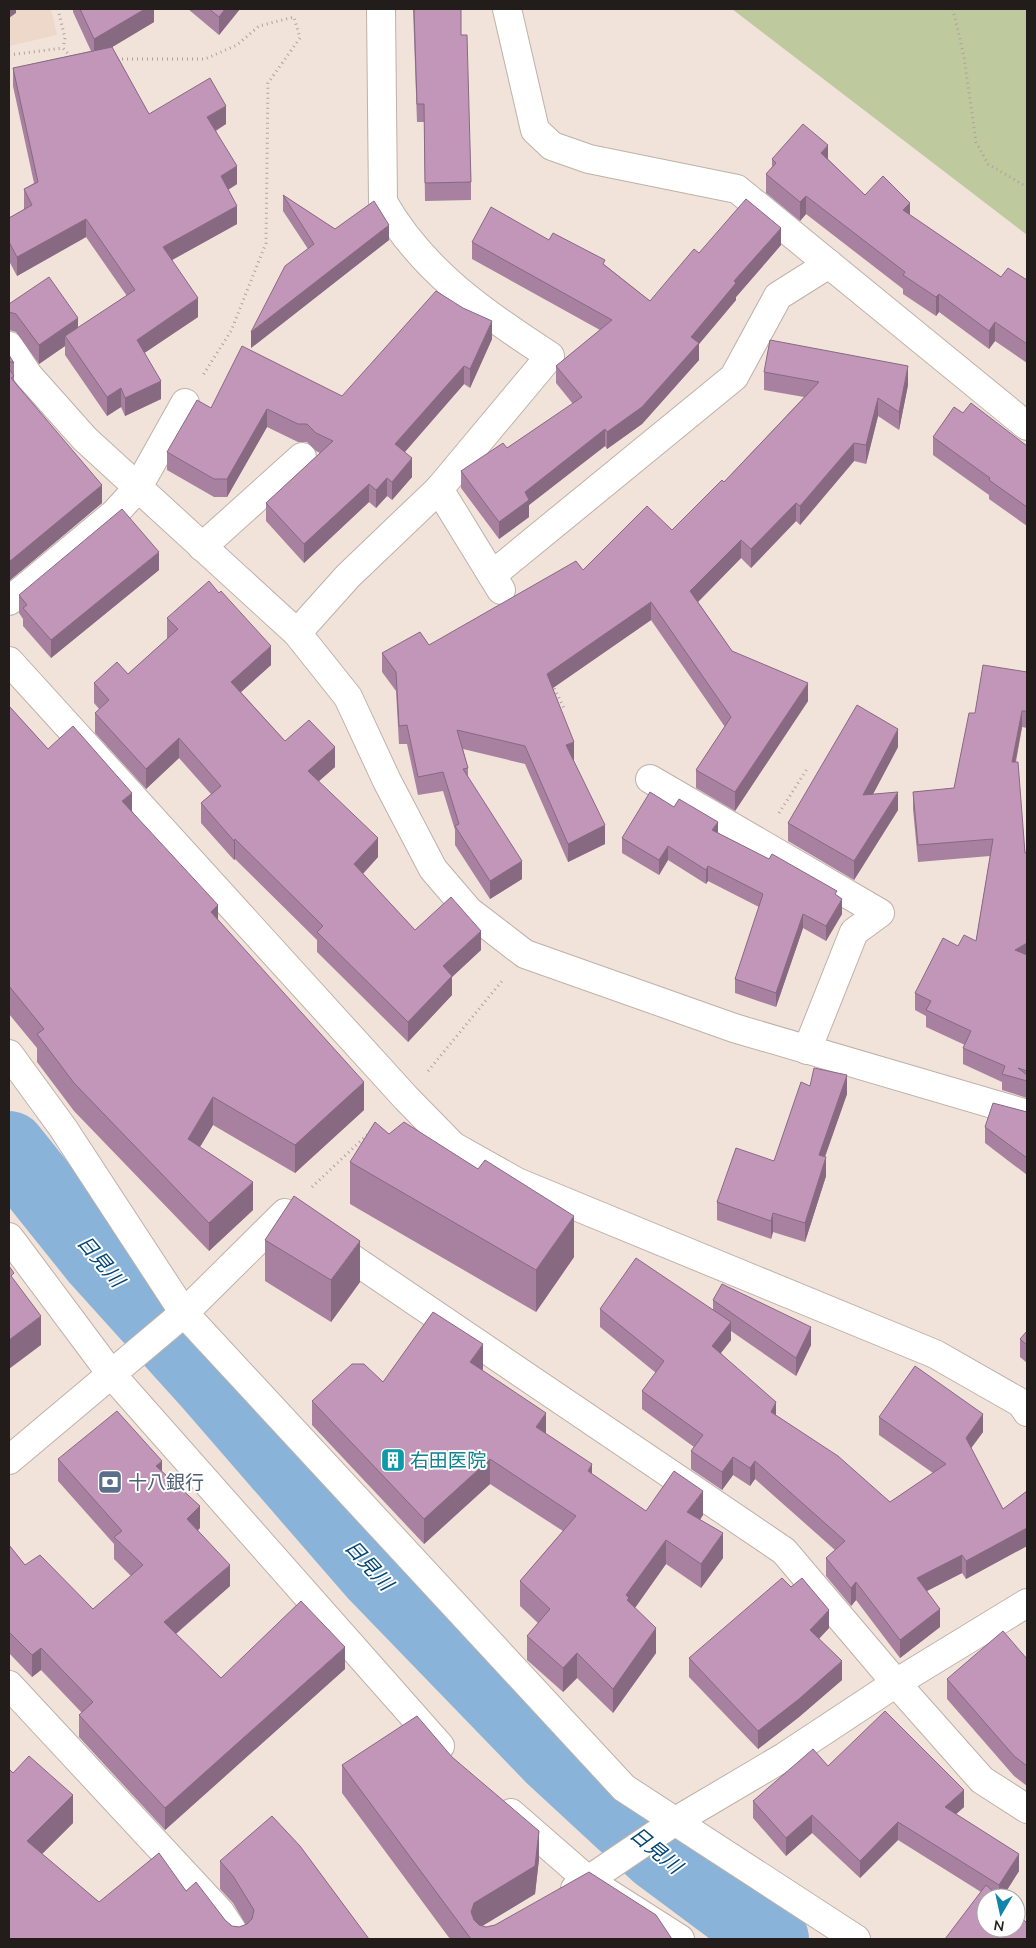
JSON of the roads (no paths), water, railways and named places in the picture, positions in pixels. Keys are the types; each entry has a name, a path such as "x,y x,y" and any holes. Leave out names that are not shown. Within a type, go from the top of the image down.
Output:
{"street":[{"path":"297,633 348,576 439,489 550,356 487,315 434,268 398,228 383,202 381,9"},
{"path":"506,9 534,130 552,146 589,159 737,189 1027,426"},
{"path":"439,489 497,583 734,377 778,296 829,264"},
{"path":"9,346 28,375 85,439 137,489 297,633 348,697 387,781 433,869 469,911 525,954 734,1028 1027,1114"},
{"path":"9,601 115,513 137,489 185,403"},
{"path":"202,547 302,457"},
{"path":"9,661 406,1098 453,1146 518,1182 935,1354 1020,1403 1027,1412"},
{"path":"650,779 880,913 854,932 807,1050"},
{"path":"9,1054 63,1128 184,1313 624,1788 856,1939"},
{"path":"9,1460 184,1313 285,1213 784,1551 896,1683 982,1780 1027,1809"},
{"path":"9,1237 112,1375 458,1767"},
{"path":"555,1900 589,1881 674,1822 784,1757 896,1683 1027,1603"},
{"path":"9,1685 220,1912 238,1939"},
{"path":"494,1799 589,1881 680,1939"}],"waterway":[{"name":"日見川","path":"9,1148 98,1259 210,1383 375,1573 552,1756 658,1854 772,1939"}],"place":[{"name":"右田医院","path":"393,1460"},
{"name":"十八銀行","path":"110,1482"}]}
